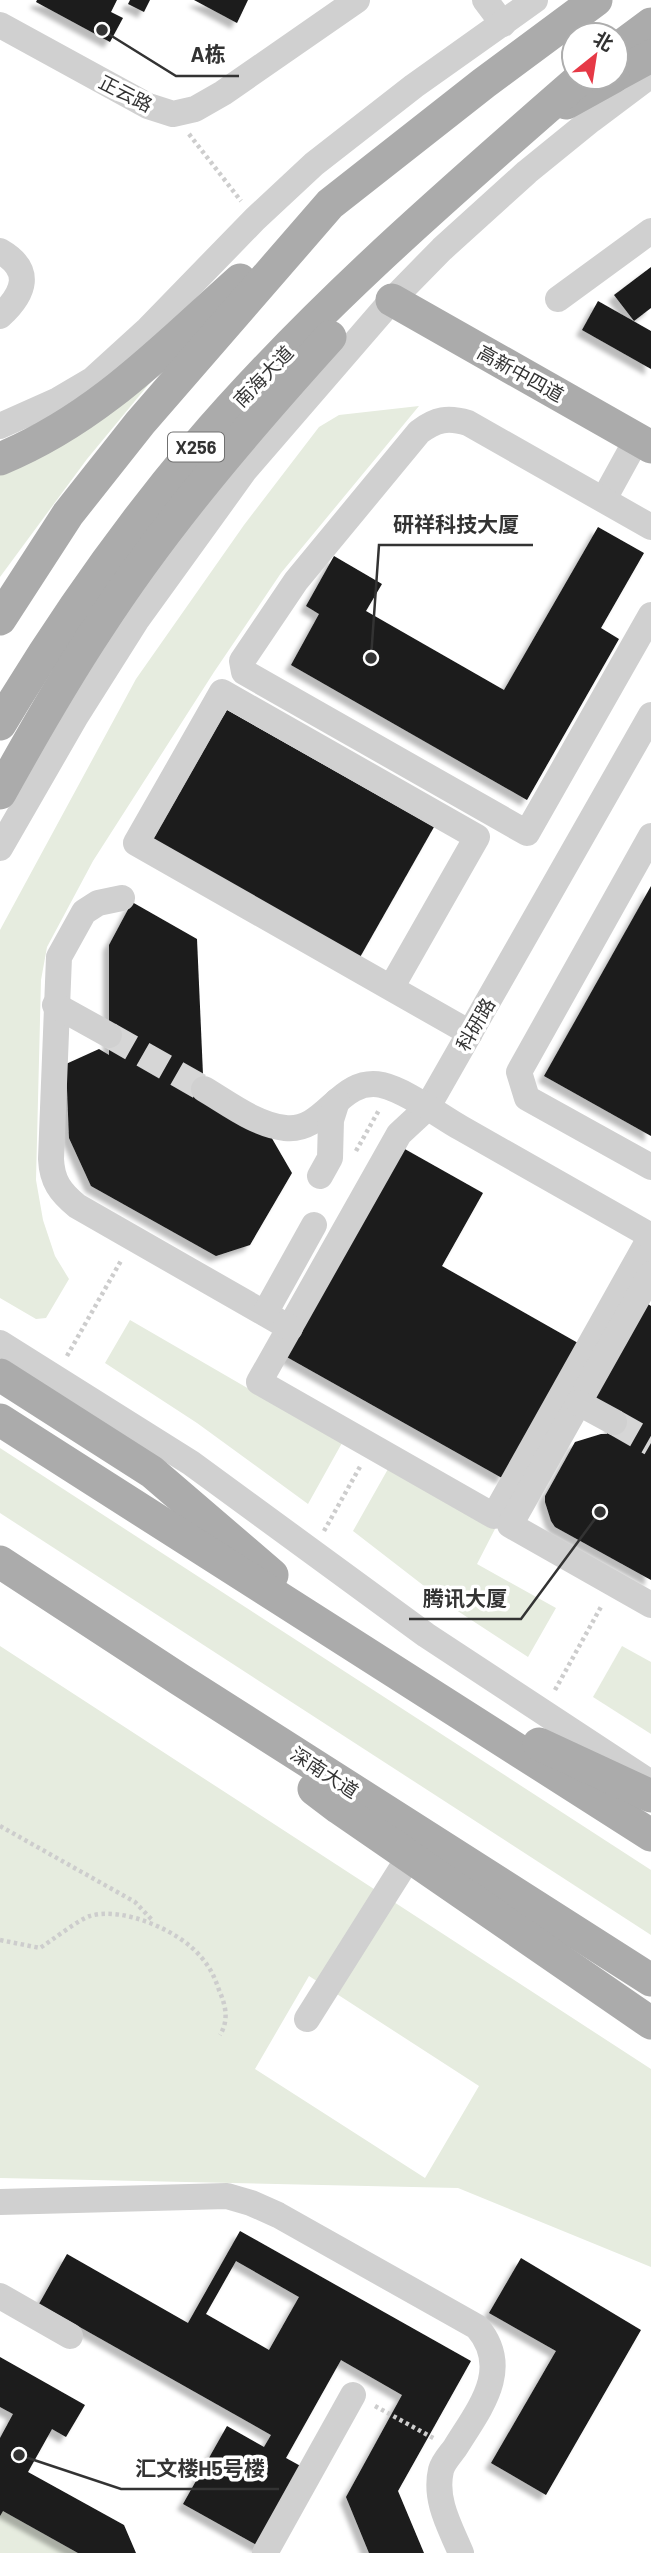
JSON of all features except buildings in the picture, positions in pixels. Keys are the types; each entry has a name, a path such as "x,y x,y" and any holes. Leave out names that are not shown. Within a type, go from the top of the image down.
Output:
{"main road":[{"path":"484,83 566,0"},
{"name":"X256","path":"3,614 68,514 140,423 330,204 484,83 596,0"},
{"path":"630,40 651,24"},
{"path":"630,67 651,56"},
{"name":"南海大道","path":"0,724 74,607 197,446 301,336 435,206 566,91"},
{"path":"533,120 586,91"},
{"path":"0,459 32,446 115,392 330,204"},
{"path":"0,793 98,628 161,539 276,397 369,292 435,206"},
{"name":"高新中四道","path":"392,300 644,443"},
{"path":"9,1381 152,1472 355,1649"},
{"path":"0,1420 355,1649 651,1835"},
{"name":"深南大道","path":"3,1566 651,1980"},
{"path":"179,1679 339,1808 651,2020"},
{"path":"414,1686 651,1796"},
{"path":"556,1920 651,2020"}],"street":[{"name":"正云路","path":"0,25 148,106 173,114 195,109 223,93 357,0"},
{"path":"485,0 503,24"},
{"path":"0,426 58,400 92,380 314,164 365,123 535,0"},
{"path":"0,848 76,716 136,621 246,470 392,300 442,249 527,172 590,120 651,75"},
{"path":"558,299 651,232"},
{"path":"0,251 18,265 22,274 15,299 0,316"},
{"path":"651,527 468,423 454,418 442,419 430,423 419,432 296,581 242,661 244,672 527,833 651,615"},
{"path":"604,499 644,443"},
{"path":"391,988 477,837 222,692 136,843 470,1033"},
{"name":"科研路","path":"372,1446 259,1382 399,1134 426,1108 651,715"},
{"path":"651,836 519,1072 527,1098 651,1167"},
{"path":"122,898 98,903 83,912 59,957 55,1005 52,1174 55,1184 65,1196 290,1328"},
{"path":"55,1005 109,1035"},
{"path":"204,1089 257,1119 294,1129 312,1122 352,1088 380,1085 426,1108 651,1236 494,1516 372,1446"},
{"path":"320,1176 330,1158 331,1120 337,1101"},
{"path":"265,1313 314,1225"},
{"path":"651,1274 510,1525 651,1605"},
{"path":"0,1343 191,1463 426,1635 651,1783"},
{"path":"579,1403 614,1422"},
{"path":"307,2019 409,1857"},
{"path":"0,2202 227,2196 278,2215 477,2327 488,2339 494,2356 493,2378 485,2399 442,2467 439,2486 443,2511 461,2553"},
{"path":"0,2296 70,2336"},
{"path":"265,2553 353,2395"}],"path":[{"path":"173,114 255,219"},
{"path":"66,1356 134,1238"},
{"path":"323,1532 372,1446"},
{"path":"555,1690 614,1584"},
{"path":"0,1826 135,1902 157,1926"},
{"path":"0,1940 40,1948 89,1916 118,1914 143,1919 200,1954 214,1975 224,2002 226,2024 220,2035"},
{"path":"353,2395 454,2449"}],"shaded area":[{"path":"168,361 87,459 0,577 0,474"},
{"path":"419,406 281,573 93,861 47,947 41,980 36,1180 43,1220 55,1256 69,1279 46,1318 36,1319 0,1298 0,930 136,679 244,525 319,427 339,415"},
{"path":"130,1320 342,1443 308,1504 197,1423 105,1363"},
{"path":"0,1448 651,1870 651,1935 0,1513"},
{"path":"388,1469 495,1529 477,1564 556,1608 528,1657 450,1606 353,1531"},
{"path":"0,1646 651,2069 651,2267 458,2188 0,2178","holes":["309,1976 479,2086 425,2178 255,2069"]},
{"path":"622,1646 651,1662 651,1734 593,1697"},
{"path":"0,2509 78,2553 0,2553"}],"tunnel":[{"path":"109,1035 204,1089"},
{"path":"614,1422 651,1443"}],"place":[{"name":"A栋","path":"102,30"},
{"name":"研祥科技大厦","path":"371,658"},
{"name":"腾讯大厦","path":"600,1512"},
{"name":"汇文楼H5号楼","path":"19,2455"}]}
